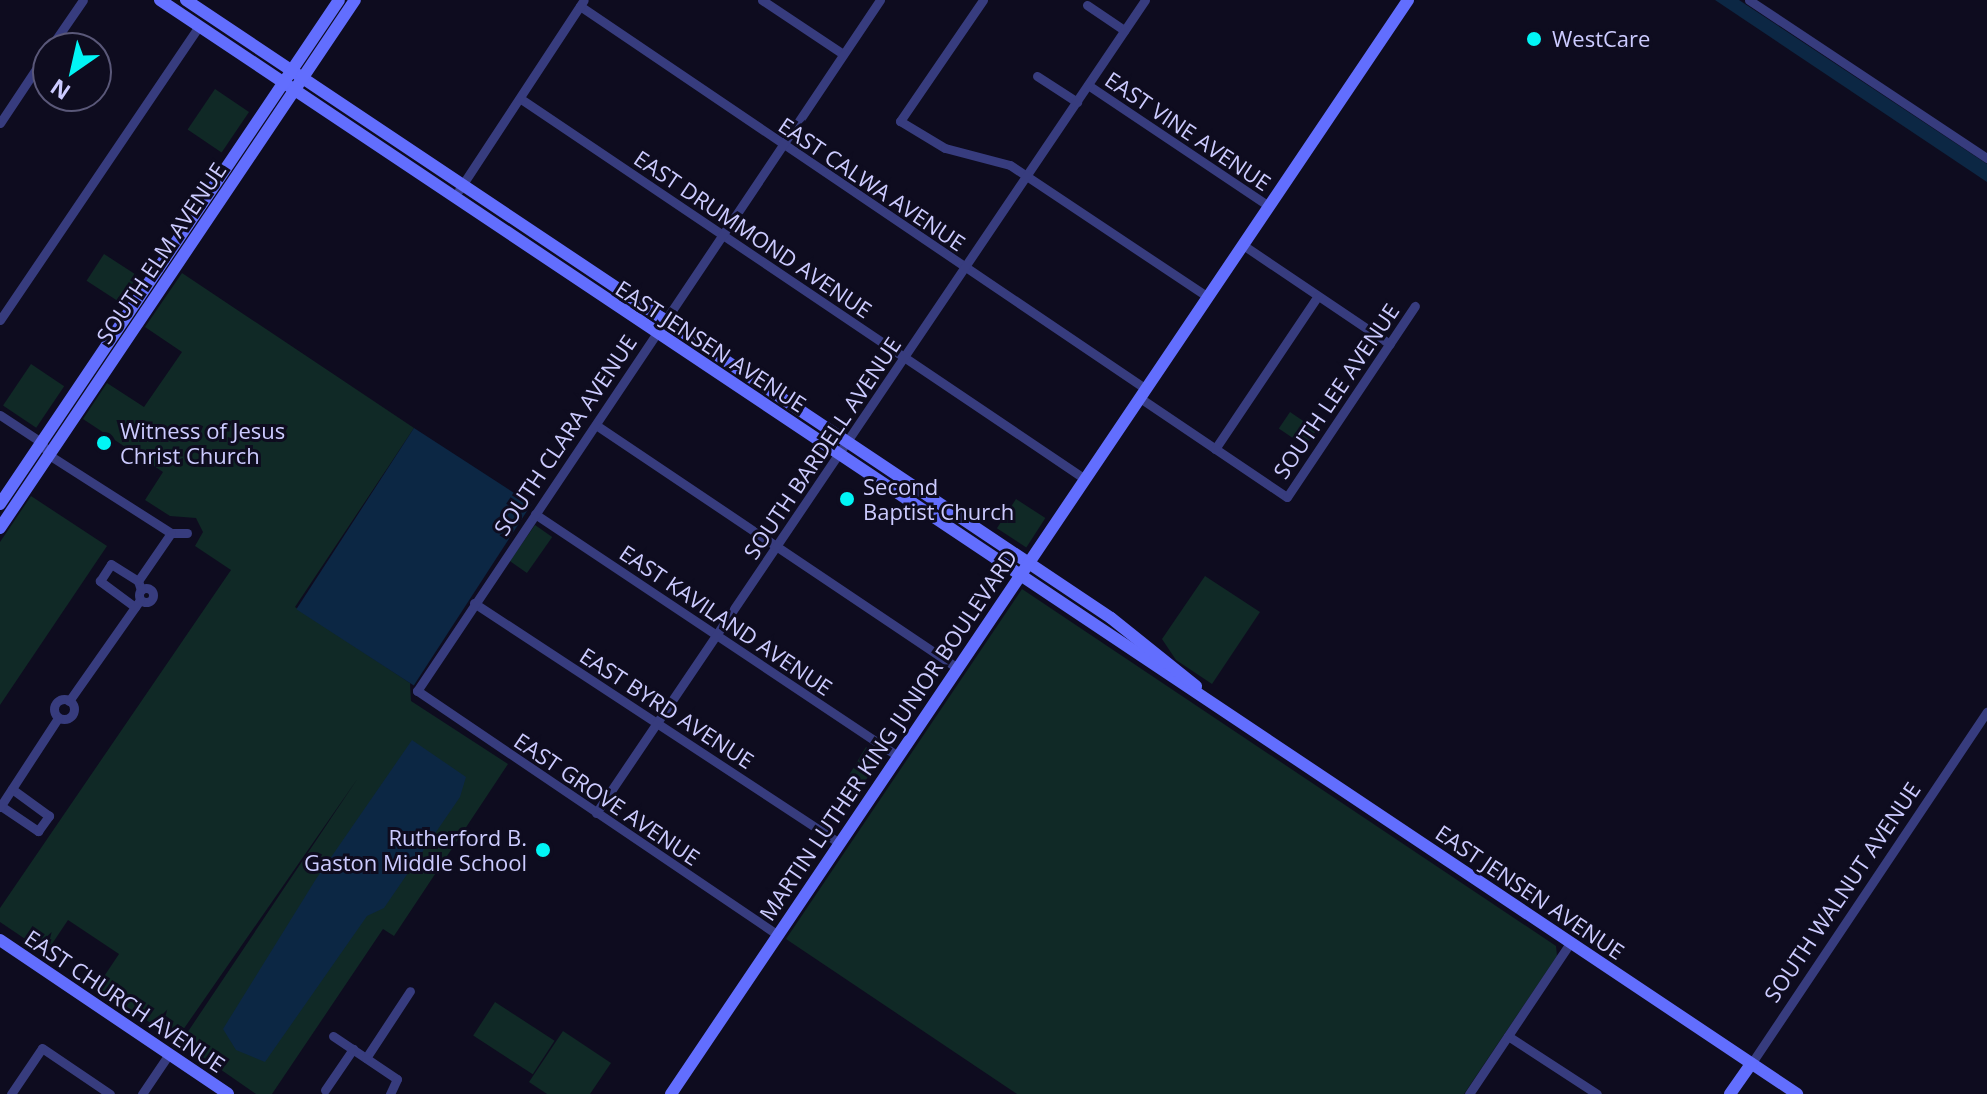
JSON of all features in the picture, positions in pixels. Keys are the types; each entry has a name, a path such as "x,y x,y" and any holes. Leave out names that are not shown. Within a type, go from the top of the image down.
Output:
{"main road":[{"name":"EAST JENSEN AVENUE","path":"160,0 287,76"},
{"name":"EAST JENSEN AVENUE","path":"186,0 452,199 654,334 1028,563 1136,636 1242,723"},
{"name":"SOUTH ELM AVENUE","path":"0,504 339,0"},
{"name":"SOUTH ELM AVENUE","path":"0,528 355,0"},
{"name":"MARTIN LUTHER KING JUNIOR BOULEVARD","path":"671,1094 1408,0"},
{"name":"EAST JENSEN AVENUE","path":"298,84 662,322 1020,575 1797,1094"},
{"name":"EAST CHURCH AVENUE","path":"0,940 228,1094"},
{"name":"SOUTH WALNUT AVENUE","path":"1730,1094 1751,1064"}],"street":[{"path":"61,32 83,0"},
{"path":"762,0 843,54"},
{"name":"SOUTH CLARA AVENUE","path":"417,691 880,0"},
{"path":"983,0 900,121 945,148 995,158 1027,176 1208,297"},
{"name":"SOUTH BARDELL AVENUE","path":"596,813 1145,0"},
{"path":"1749,0 1987,158"},
{"path":"452,199 582,3"},
{"name":"EAST CALWA AVENUE","path":"582,3 782,145 965,268 1143,393 1215,449 1287,497"},
{"path":"1087,5 1124,30"},
{"path":"0,320 199,26"},
{"path":"0,123 32,75"},
{"path":"1037,76 1077,102"},
{"name":"EAST VINE AVENUE","path":"1088,85 1269,206"},
{"name":"EAST DRUMMOND AVENUE","path":"521,99 1085,479"},
{"path":"1243,245 1390,344"},
{"path":"1215,449 1318,296"},
{"name":"SOUTH LEE AVENUE","path":"1287,497 1415,306"},
{"path":"0,415 41,442 49,455 171,533 187,533"},
{"path":"596,425 958,668"},
{"name":"EAST KAVILAND AVENUE","path":"535,514 898,756"},
{"path":"12,789 49,816 38,831 0,807 58,718 73,713 69,701 138,594 171,533"},
{"name":"EAST BYRD AVENUE","path":"474,603 840,843"},
{"name":"EAST GROVE AVENUE","path":"417,691 778,935"},
{"name":"SOUTH WALNUT AVENUE","path":"1751,1064 1987,712"},
{"path":"1469,1094 1570,943"},
{"path":"366,1058 410,991"},
{"path":"333,1036 397,1079 390,1094"},
{"path":"1508,1036 1597,1094"},
{"path":"11,1094 42,1048 110,1094"},
{"path":"325,1090 353,1049"},
{"path":"142,1094 169,1054"}],"green space":[{"path":"215,89 249,112 222,153 188,130"},
{"path":"104,254 138,276 120,303 87,281"},
{"path":"182,273 414,428 295,607 410,683 411,701 508,764 394,936 383,929 272,1094 256,1094 181,1042 358,778 176,1040 97,987 119,954 68,920 46,953 0,922 0,908 231,570 195,546 203,532 196,518 170,516 145,500 163,472 83,419 107,383 144,407 182,352 145,327"},
{"path":"31,364 64,386 36,428 3,405"},
{"path":"1290,412 1317,430 1305,446 1279,429"},
{"path":"31,496 107,546 0,705 0,542"},
{"path":"1016,499 1045,518 1026,547 997,528"},
{"path":"535,525 552,537 527,573 510,561"},
{"path":"1205,576 1260,612 1212,684 1176,660 1162,639"},
{"path":"1022,589 1556,946 1557,956 1464,1094 1017,1094 786,939"},
{"path":"866,747 881,756 858,793 844,784"},
{"path":"495,1002 555,1041 533,1074 473,1036"},
{"path":"563,1031 611,1063 590,1094 547,1094 529,1082"}],"water":[{"path":"1715,0 1739,0 1987,164 1987,182"},
{"path":"414,428 531,504 414,685 296,609"},
{"path":"412,740 466,777 460,797 384,908 367,916 265,1062 236,1050 223,1029 316,879"}],"place":[{"name":"WestCare","path":"1534,39"},
{"name":"Witness of Jesus Christ Church","path":"104,443"},
{"name":"Second Baptist Church","path":"847,499"},
{"name":"Rutherford B. Gaston Middle School","path":"543,850"}]}
